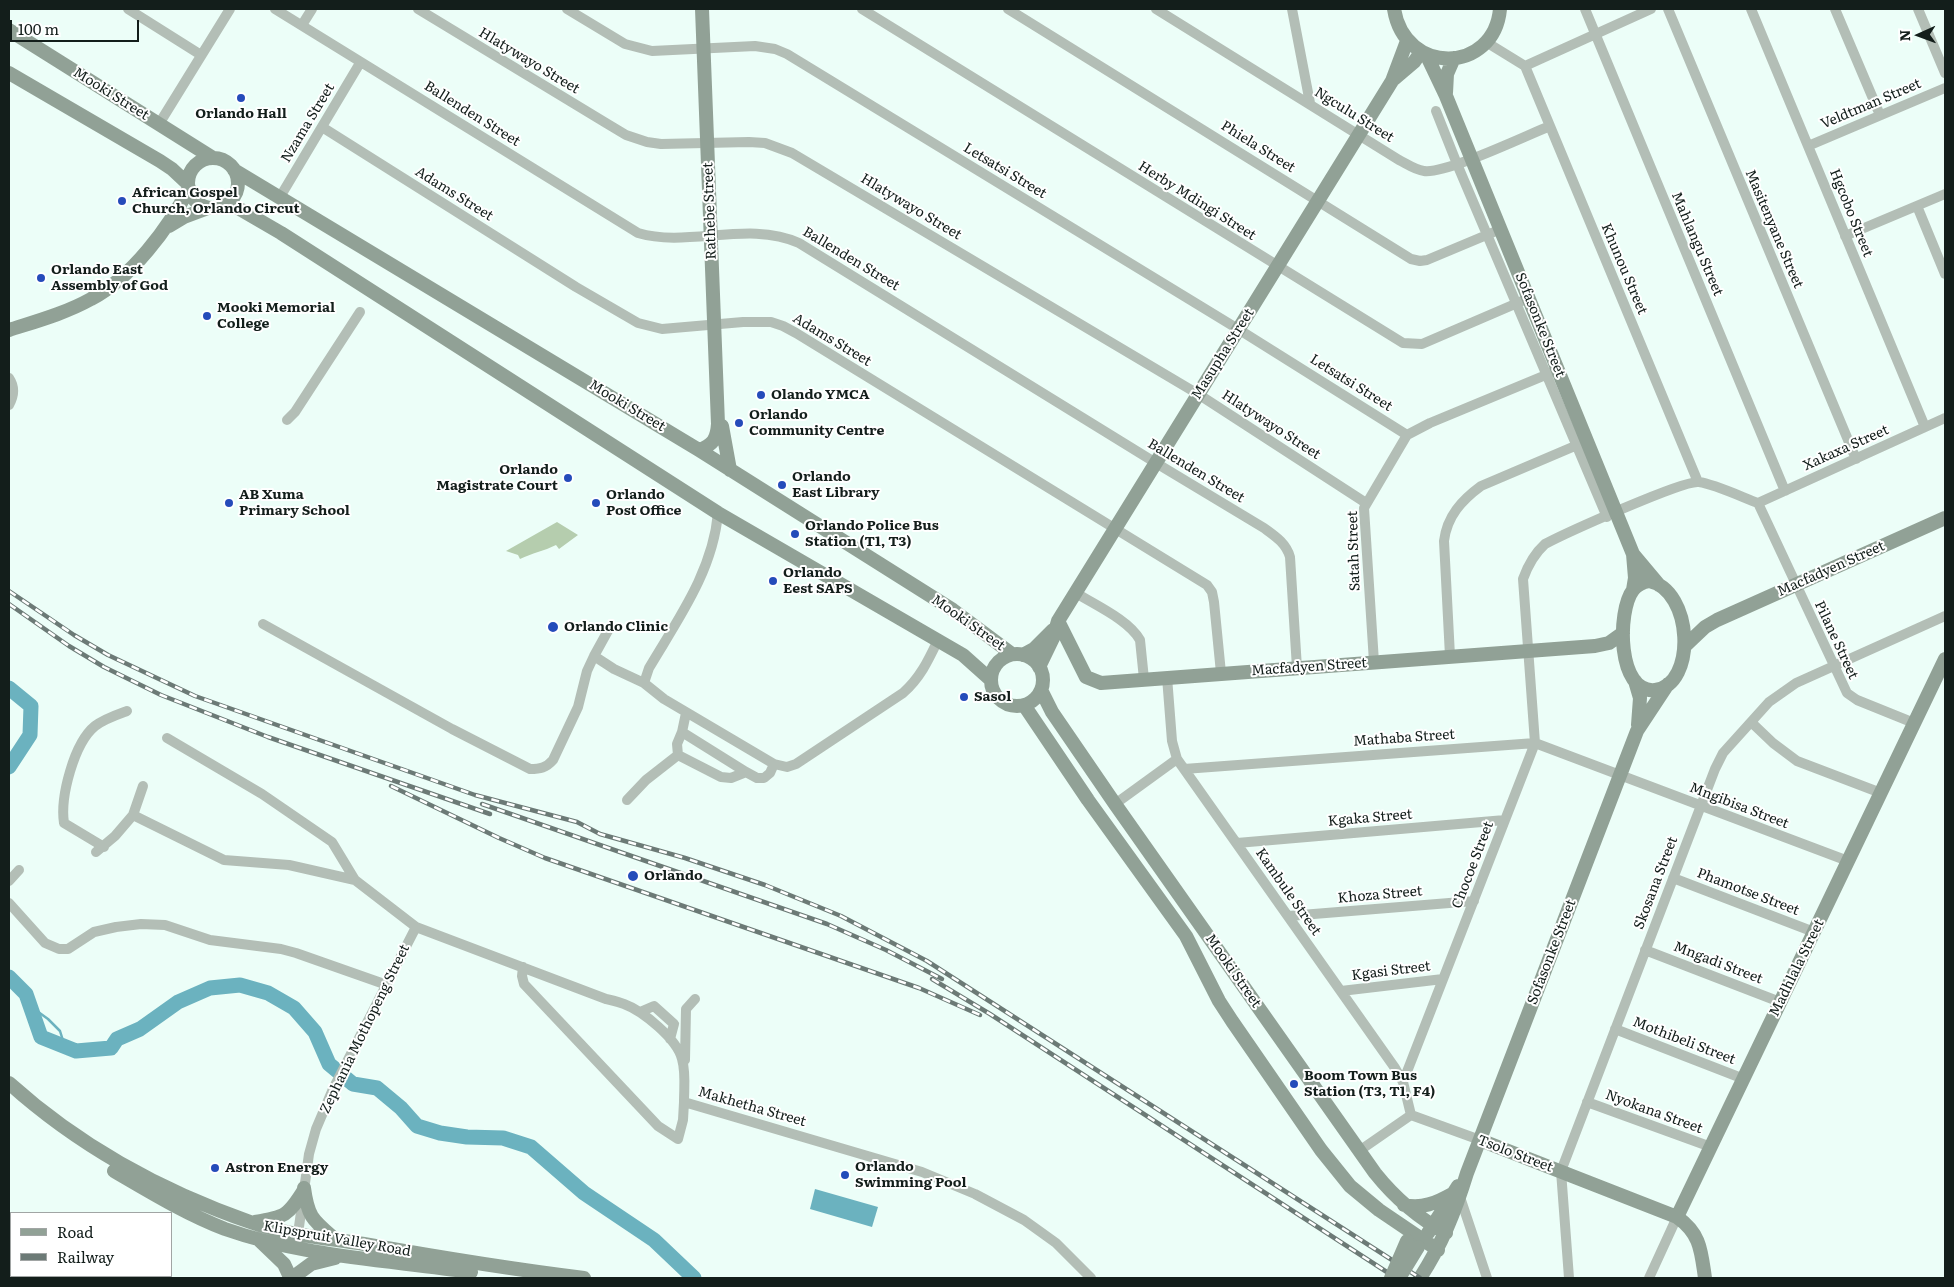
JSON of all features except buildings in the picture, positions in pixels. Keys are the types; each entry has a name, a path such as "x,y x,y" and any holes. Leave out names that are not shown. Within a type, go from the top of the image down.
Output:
{"main road":[{"name":"Rathebe Street","path":"699,450 710,446 714,442 718,430 702,9"},
{"name":"Sofasonke Street","path":"1394,9 1398,26 1407,41 1423,53 1438,58 1464,56 1476,50 1486,42 1494,31 1500,9"},
{"name":"Mooki Street","path":"9,30 213,158"},
{"name":"Masupha Street","path":"1039,667 1056,629 1076,593 1392,81 1407,41"},
{"name":"Masupha Street","path":"1392,81 1423,53"},
{"name":"Sofasonke Street","path":"1420,1278 1436,1254 1446,1233 1457,1195 1480,1140 1637,731 1677,671 1685,646 1682,615 1670,594 1659,585 1633,554 1612,514 1523,301 1501,229 1472,158 1446,96 1423,53"},
{"name":"Sofasonke Street","path":"1446,96 1447,74 1454,58"},
{"path":"9,73 160,160 172,169 188,186 195,201 208,208"},
{"path":"9,330 72,309 114,284 134,265 166,228 188,186 189,177 194,166 205,159 213,158 228,164 234,170 238,181 236,192 230,202 224,206 208,208 184,217 166,228"},
{"name":"Mooki Street","path":"234,170 699,450 953,610 1018,654"},
{"name":"Mooki Street","path":"224,206 238,208 281,232 718,512 963,654 991,680"},
{"name":"Rathebe Street","path":"718,413 730,470"},
{"name":"Macfadyen Street","path":"1685,646 1717,620 1945,518"},
{"name":"Sofasonke Street","path":"1633,554 1635,569 1633,590 1625,612 1623,632 1627,662 1640,698 1637,731"},
{"path":"1633,590 1643,582 1649,581 1659,585"},
{"name":"Macfadyen Street","path":"1682,615 1698,622 1717,620"},
{"name":"Masupha Street","path":"1018,654 1034,649 1056,629"},
{"path":"1044,695 1045,667 1056,629"},
{"name":"Macfadyen Street","path":"1056,629 1086,677 1101,683 1595,646 1609,643 1623,632"},
{"name":"Macfadyen Street","path":"1595,646 1615,650 1627,662"},
{"path":"1018,654 1031,658 1039,667 1044,695 1019,705 1001,700 995,693 991,680 996,665 1004,657 1018,654"},
{"name":"Madhlala Street","path":"1677,1217 1945,659"},
{"path":"1635,681 1647,689 1656,690 1668,684"},
{"name":"Mooki Street","path":"1044,695 1052,712 1115,804 1375,1174 1403,1205 1446,1233"},
{"name":"Mooki Street","path":"1019,705 1057,755 1182,931 1232,1021 1321,1150 1350,1186 1364,1199 1414,1240 1436,1254"},
{"name":"Klipspruit Valley Road","path":"9,1083 49,1116 111,1159 157,1183 297,1241 346,1256 516,1278"},
{"name":"Klipspruit Valley Road","path":"9,1094 62,1137 108,1168 186,1212 225,1229 258,1238 297,1241 336,1240 445,1259 584,1278"},
{"name":"Tsolo Street","path":"1480,1140 1677,1217"},
{"path":"252,1223 284,1216 294,1208 304,1189"},
{"path":"304,1189 307,1209 310,1215 336,1240"},
{"name":"Sofasonke Street","path":"1399,1278 1414,1240 1433,1226 1457,1195"},
{"path":"1403,1205 1412,1207 1427,1205 1457,1195"},
{"path":"1677,1217 1688,1225 1696,1236 1705,1278"},
{"path":"258,1238 284,1264 291,1278 311,1264 346,1256"},
{"path":"1392,1278 1414,1240"},
{"name":"Zephania Mothopeng Street","path":"291,1278 297,1241"}],"street":[{"path":"128,9 202,55"},
{"path":"159,124 230,9"},
{"name":"Ballenden Street","path":"275,9 638,233 662,238 711,234 776,235 799,242 1264,528 1279,539 1288,550 1297,668"},
{"path":"302,25 312,9"},
{"name":"Hlatywayo Street","path":"418,9 637,140 654,143 766,143 792,153 1198,394 1366,503"},
{"name":"Letsatsi Street","path":"567,9 616,39 652,52 755,46 775,49 787,54 1238,329 1407,435"},
{"name":"Herby Mdingi Street","path":"862,9 1398,341 1407,344 1422,344 1523,301"},
{"name":"Phiela Street","path":"1008,9 1416,260 1427,260 1501,229"},
{"name":"Ngculu Street","path":"1156,9 1399,160 1424,171 1434,171 1457,164 1550,126"},
{"path":"1292,9 1310,103"},
{"name":"Mahlangu Street","path":"1585,9 1785,491"},
{"path":"1486,42 1525,66 1652,9"},
{"name":"Masitenyane Street","path":"1668,9 1856,459"},
{"name":"Hgcobo Street","path":"1751,9 1925,428"},
{"path":"1835,9 1880,115"},
{"path":"1918,9 1945,73"},
{"name":"Nzama Street","path":"280,197 360,63"},
{"name":"Khunou Street","path":"1525,66 1698,482"},
{"name":"Veldtman Street","path":"1808,146 1945,88"},
{"path":"1436,111 1487,235 1523,301"},
{"name":"Adams Street","path":"322,126 627,318 650,327 662,329 758,322 771,322 783,326 1198,578 1212,592 1221,673"},
{"path":"1846,236 1945,194"},
{"path":"1917,206 1945,274"},
{"path":"287,420 295,412 360,312"},
{"path":"1407,435 1430,423 1552,372"},
{"path":"9,378 13,398 9,405"},
{"name":"Xakaxa Street","path":"1758,503 1945,418"},
{"name":"Satah Street","path":"1374,662 1363,514 1366,503 1407,435"},
{"path":"1450,656 1444,541 1445,531 1452,515 1468,496 1481,486 1582,443"},
{"path":"1528,651 1523,578 1528,564 1537,551 1545,544 1668,491 1698,482 1758,503"},
{"name":"Pilane Street","path":"1758,503 1842,686 1852,698 1914,723"},
{"path":"644,683 649,668 701,579 710,558 717,529 718,512"},
{"path":"717,529 731,520"},
{"path":"1076,593 1128,626 1137,635 1140,640 1144,679"},
{"name":"Skosana Street","path":"1568,1278 1560,1171 1700,806 1723,753 1778,694 1796,683 1945,616"},
{"path":"263,624 452,729 530,769 548,766 553,760 578,708 594,656 610,627"},
{"path":"594,656 614,669 644,683 686,713 774,764 787,767 796,764 903,693 921,675 938,640"},
{"name":"Chocoe Street","path":"1403,1082 1535,743 1528,651"},
{"name":"Kambule Street","path":"1168,677 1172,741 1178,759 1403,1082 1411,1115"},
{"path":"127,711 94,726 82,745 72,767 64,793 62,811 64,823 100,849 133,814 143,786"},
{"path":"678,755 677,744 686,713"},
{"path":"1751,722 1772,743 1797,761 1881,793"},
{"path":"682,732 758,778 764,778 770,773 774,764"},
{"path":"167,738 270,799 332,842 355,880"},
{"name":"Mathaba Street","path":"1184,769 1535,743 1620,775"},
{"path":"678,755 721,777 731,778 746,772"},
{"path":"627,800 646,780 678,755"},
{"path":"1115,804 1178,759"},
{"name":"Mngibisa Street","path":"1620,775 1848,861"},
{"path":"133,814 224,860 237,863 289,865 355,880"},
{"name":"Kgaka Street","path":"1237,843 1505,820"},
{"path":"9,881 19,870"},
{"name":"Phamotse Street","path":"1673,878 1814,932"},
{"name":"Makhetha Street","path":"355,880 416,927 606,999 625,1004 640,1012 670,1039 682,1057 684,1102 922,1172 975,1194 1024,1220 1056,1243 1091,1278"},
{"name":"Khoza Street","path":"1289,916 1474,901"},
{"path":"9,902 45,943 59,949 68,949 94,932 108,928 141,924 165,925 210,940 280,949 296,953 387,985"},
{"name":"Zephania Mothopeng Street","path":"297,1241 309,1154 316,1129 332,1090 416,927"},
{"name":"Mngadi Street","path":"1645,950 1780,1002"},
{"path":"523,967 522,976 524,984 658,1126 678,1139 684,1120 684,1102"},
{"name":"Kgasi Street","path":"1341,991 1443,979"},
{"path":"684,1071 686,1009 694,999"},
{"name":"Mothibeli Street","path":"1615,1029 1744,1079"},
{"name":"Nyokana Street","path":"1587,1102 1711,1147"},
{"path":"1359,1151 1411,1115"},
{"name":"Tsolo Street","path":"1411,1115 1480,1140"},
{"path":"1457,1195 1487,1278"},
{"name":"Madhlala Street","path":"1649,1278 1677,1217"}],"green space":[{"path":"557,522 578,535 559,549 556,545 520,559 518,555 506,551"}],"water":[{"path":"815,1189 878,1207 872,1227 810,1209"}],"waterway":[{"path":"9,688 31,706 30,735 9,767"},
{"path":"9,977 26,994 41,1037 76,1051 111,1048 117,1039 140,1029 178,1002 210,988 240,985 268,993 294,1008 315,1032 329,1064 353,1084 377,1088 401,1108 417,1126 440,1133 467,1137 503,1138 531,1147 584,1193 654,1240 694,1278"},
{"path":"30,1006 48,1019 60,1031 65,1047"}],"railway":[{"path":"9,591 74,635 108,655 195,696 475,795 577,822 600,834 685,858 765,885 841,916 927,961 1420,1278"},
{"path":"9,604 69,646 104,667 161,695 268,737 490,814"},
{"path":"391,786 545,858 919,988 980,1015"},
{"path":"482,804 827,924 886,950 942,979"},
{"path":"932,979 990,1014 1396,1278"}],"place":[{"name":"Orlando Hall","path":"241,98"},
{"name":"African Gospel Church, Orlando Circut","path":"122,201"},
{"name":"Orlando East Assembly of God","path":"41,278"},
{"name":"Mooki Memorial College","path":"207,316"},
{"name":"Olando YMCA","path":"761,395"},
{"name":"Orlando Community Centre","path":"739,423"},
{"name":"Orlando Magistrate Court","path":"568,478"},
{"name":"Orlando East Library","path":"782,485"},
{"name":"AB Xuma Primary School","path":"229,503"},
{"name":"Orlando Post Office","path":"596,503"},
{"name":"Orlando Police Bus Station (T1, T3)","path":"795,534"},
{"name":"Orlando Eest SAPS","path":"773,581"},
{"name":"Orlando Clinic","path":"553,627"},
{"name":"Sasol","path":"964,697"},
{"name":"Orlando","path":"633,876"},
{"name":"Boom Town Bus Station (T3, T1, F4)","path":"1294,1084"},
{"name":"Astron Energy","path":"215,1168"},
{"name":"Orlando Swimming Pool","path":"845,1175"}]}
